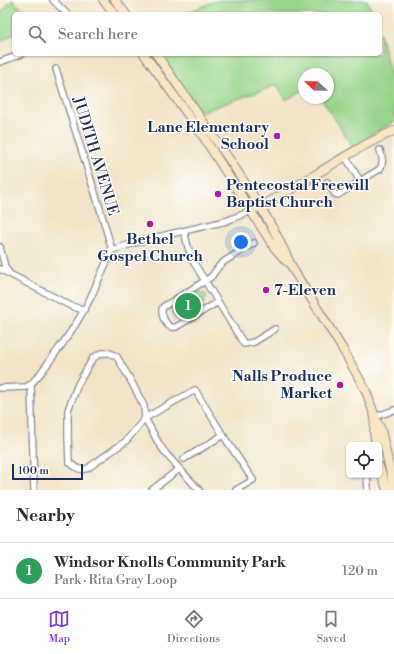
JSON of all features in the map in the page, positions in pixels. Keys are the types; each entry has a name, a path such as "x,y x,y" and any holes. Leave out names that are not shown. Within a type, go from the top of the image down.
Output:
{"main road":[{"path":"103,0 113,12"},
{"path":"115,0 124,12"},
{"path":"145,56 201,133 274,247 294,271"},
{"path":"157,56 229,158 260,206 294,271 342,348 366,391 381,430 394,488"},
{"path":"251,211 292,189 368,143 394,131"},
{"path":"375,417 374,432 376,442"},
{"path":"382,475 387,490"}],"street":[{"path":"53,0 65,12"},
{"path":"0,62 16,56"},
{"name":"JUDITH AVENUE","path":"56,69 112,250"},
{"path":"327,182 335,194 338,195 380,169 383,162 380,150"},
{"path":"345,156 360,181"},
{"path":"0,388 26,387 31,384 40,374 63,343 84,310 112,250 145,240 226,221 251,211"},
{"path":"184,231 194,263 244,344 254,342 275,329"},
{"path":"218,302 176,327 169,326 162,314 163,306 211,277 219,266 225,261 254,243"},
{"path":"0,247 5,267 10,274"},
{"path":"0,269 71,306 84,310"},
{"path":"199,490 179,469 159,444 145,418 144,406 117,357 110,353 102,353 93,358 78,384 68,410 69,462 78,469 84,470 88,468 126,441 145,418 195,390 253,480 236,490"},
{"path":"31,384 34,490"},
{"path":"375,417 394,410"},
{"path":"184,459 223,435"},
{"path":"152,490 179,469"},
{"path":"367,478 368,490"}],"green space":[{"path":"12,0 27,12 12,12 12,35 0,42 0,14"},
{"path":"218,0 367,0 372,12 189,12"},
{"path":"382,41 394,88 394,122 352,146 325,104 334,104 334,68 298,68 298,93 286,100 277,85 196,114 161,56 382,56"},
{"path":"196,290 202,294 205,293 207,296 204,304 180,319 174,316 172,307"}],"place":[{"name":"Lane Elementary School","path":"277,136"},
{"name":"Pentecostal Freewill Baptist Church","path":"218,194"},
{"name":"Bethel Gospel Church","path":"150,224"},
{"name":"7-Eleven","path":"266,290"},
{"name":"Windsor Knolls Community Park","path":"188,306"},
{"name":"Nalls Produce Market","path":"340,385"}]}
